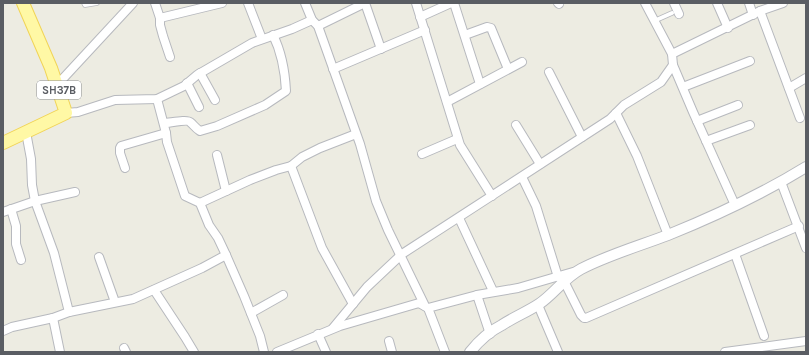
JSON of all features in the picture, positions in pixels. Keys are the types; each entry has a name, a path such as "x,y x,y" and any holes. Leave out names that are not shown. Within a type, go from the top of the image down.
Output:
{"main road":[{"name":"SH37B","path":"3,143 66,113 39,38 23,3"}],"street":[{"path":"57,85 133,3"},
{"path":"154,3 160,18 160,29 170,57"},
{"path":"160,18 222,3"},
{"path":"248,3 262,39"},
{"path":"305,3 315,22 334,69 356,134 376,201 401,256 427,307 445,352"},
{"path":"66,113 78,112 115,100 157,99 187,83 200,73 252,43 315,22 365,3 381,49"},
{"path":"416,3 457,138 464,152 492,196"},
{"path":"420,17 453,3 465,35 480,84"},
{"path":"644,3 672,54 673,65 735,205"},
{"path":"674,3 676,13"},
{"path":"717,3 728,28"},
{"path":"749,3 757,13 800,118"},
{"path":"672,54 728,28 769,5 783,3"},
{"path":"465,35 487,27 491,28 508,69"},
{"path":"334,69 425,30"},
{"path":"164,123 187,120 194,128 200,131 217,126 265,105 286,91 284,67 278,45 273,35"},
{"path":"683,88 750,61"},
{"path":"447,102 522,62"},
{"path":"333,328 367,287 401,256 610,119 624,105 661,82 673,65"},
{"path":"549,72 582,138"},
{"path":"200,73 215,100"},
{"path":"789,88 806,79"},
{"path":"187,83 199,107"},
{"path":"157,99 169,148 185,196 200,203 210,226 218,238 251,313 260,336 264,352"},
{"path":"697,120 738,106"},
{"path":"616,113 637,156 668,235"},
{"path":"516,125 540,164"},
{"path":"706,140 750,125"},
{"path":"26,132 31,159 32,185 35,201 54,253 69,312"},
{"path":"125,168 119,150 121,146 166,133"},
{"path":"200,203 276,170 290,166 308,154 356,134"},
{"path":"422,154 457,138"},
{"path":"217,155 226,191"},
{"path":"290,166 322,248 353,304"},
{"path":"277,352 333,328 419,303 427,307 477,295 561,279 607,257 668,235 735,205 781,182 806,167"},
{"path":"522,177 536,206 561,279 584,318 799,226"},
{"path":"781,182 799,226 806,248"},
{"path":"21,260 16,244 16,226 7,211 35,201 75,192"},
{"path":"459,218 493,292"},
{"path":"735,254 764,336"},
{"path":"3,331 12,327 53,318 69,312 133,299 202,268 226,255"},
{"path":"99,257 115,302"},
{"path":"475,349 500,325 538,305 553,293 561,279"},
{"path":"154,290 194,352"},
{"path":"251,313 283,295"},
{"path":"477,295 490,334"},
{"path":"538,305 558,352"},
{"path":"53,318 60,352"},
{"path":"318,334 326,352"},
{"path":"389,341 392,352"},
{"path":"726,352 806,341"}],"lane":[{"path":"84,3 86,5 97,3"},
{"path":"654,21 676,13"}]}
